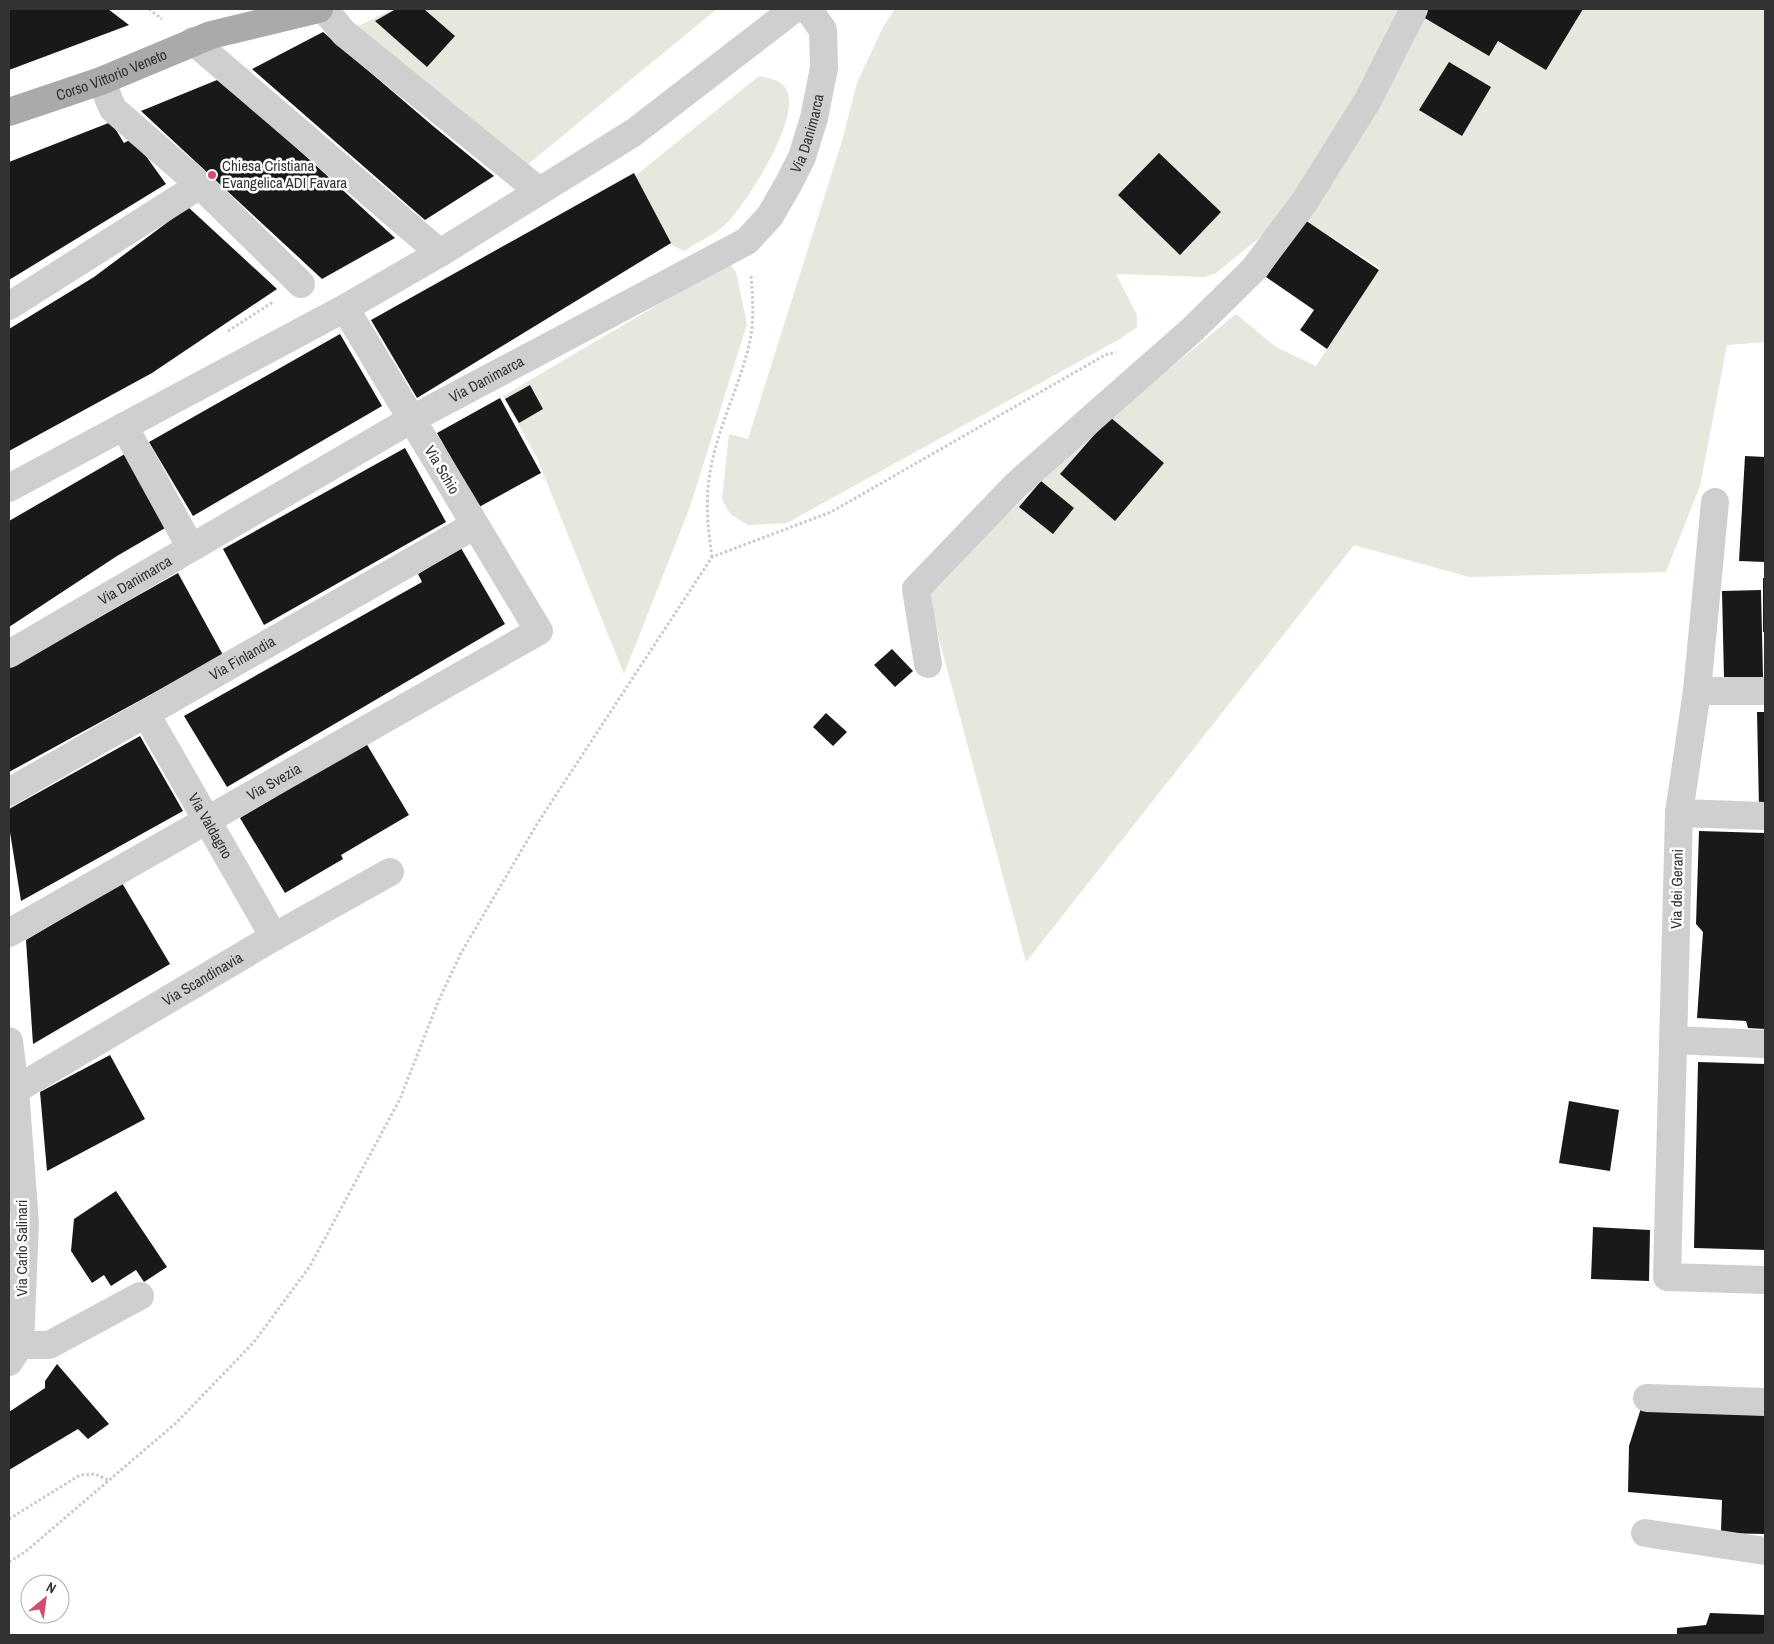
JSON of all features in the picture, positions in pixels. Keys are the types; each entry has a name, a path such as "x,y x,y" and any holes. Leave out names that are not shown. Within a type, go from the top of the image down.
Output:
{"main road":[{"name":"Corso Vittorio Veneto","path":"202,38 241,9"},
{"name":"Corso Vittorio Veneto","path":"9,112 101,80 202,38 319,9"}],"street":[{"path":"324,9 344,33 539,192"},
{"path":"9,488 346,308 440,253 633,133 794,9"},
{"name":"Via Danimarca","path":"9,654 412,419 747,241 770,216 790,181 802,157 814,118 824,68 823,30 808,9"},
{"path":"928,664 916,589 1016,484 1193,329 1254,269 1305,201 1362,108 1414,9"},
{"path":"202,38 440,253"},
{"path":"101,80 113,109 200,185 301,284"},
{"path":"9,306 200,185"},
{"name":"Via Schio","path":"346,308 539,631"},
{"path":"124,426 191,548"},
{"name":"Via dei Gerani","path":"1715,502 1697,691 1679,813 1667,1277 1765,1280"},
{"name":"Via Finlandia","path":"9,792 475,525"},
{"name":"Via Svezia","path":"9,933 539,631"},
{"path":"1697,691 1765,691"},
{"name":"Via Valdagno","path":"146,714 274,937"},
{"path":"1679,813 1765,816"},
{"name":"Via Scandinavia","path":"12,1090 274,937 390,872"},
{"path":"1674,1040 1765,1044"},
{"name":"Via Carlo Salinari","path":"9,1041 17,1224 15,1354"},
{"path":"15,1354 49,1345 140,1296"},
{"path":"1647,1398 1765,1402"},
{"path":"1645,1533 1765,1551"}],"path":[{"path":"712,557 706,518 710,474 719,435 750,342 753,320 753,298 747,241"},
{"path":"9,1562 25,1552 176,1423 254,1342 310,1266 400,1099 438,1002 461,953 537,824 712,557 831,512 1105,356 1122,350"},
{"path":"9,1519 80,1474 96,1474 110,1481"}],"shaded area":[{"path":"393,9 717,9 516,174 344,33"},
{"path":"895,9 1400,9 1332,139 1275,225 1216,273 1205,277 1116,274 1137,315 1137,327 1118,340 787,523 748,525 730,514 722,499 729,434 748,439 842,141 857,83 883,27"},
{"path":"1428,9 1765,9 1765,342 1727,345 1700,486 1666,572 1469,577 1354,545 1026,962 926,591 1110,417 1236,314 1276,347 1316,366 1380,268 1305,220"},
{"path":"759,76 782,84 789,98 787,115 781,135 771,157 747,198 726,224 717,232 684,251 670,244 635,176"},
{"path":"727,264 736,272 747,324 690,507 624,674 537,458 503,396"}],"building":[{"path":"9,9 108,9 129,25 9,70"},
{"path":"396,9 424,9 455,36 427,67 375,21"},
{"path":"1428,9 1583,9 1546,70 1498,41 1489,56 1423,17"},
{"path":"323,32 494,176 425,220 252,69"},
{"path":"1449,62 1491,87 1462,136 1419,110"},
{"path":"217,80 274,127 395,238 322,279 141,111"},
{"path":"111,122 124,143 133,138 166,184 9,280 9,162"},
{"path":"1159,153 1221,212 1180,255 1118,195"},
{"path":"634,173 671,243 417,398 371,320"},
{"path":"188,207 277,289 152,373 9,451 9,329 94,277"},
{"path":"1305,220 1379,270 1327,349 1300,330 1314,310 1266,277"},
{"path":"340,334 382,406 193,516 149,442"},
{"path":"530,385 543,409 519,423 505,399"},
{"path":"500,398 541,473 479,507 437,433"},
{"path":"1110,417 1164,463 1115,521 1060,474"},
{"path":"405,448 446,522 264,625 223,549"},
{"path":"130,451 172,524 117,556 9,627 9,521"},
{"path":"1745,456 1765,457 1765,562 1739,561"},
{"path":"1041,481 1074,508 1053,534 1019,507"},
{"path":"461,548 505,624 227,787 184,716 422,582 418,574"},
{"path":"178,573 223,655 9,772 9,668"},
{"path":"1763,578 1765,578 1765,632 1763,632"},
{"path":"1761,590 1763,677 1724,678 1722,591"},
{"path":"892,649 913,671 895,687 874,665"},
{"path":"1757,712 1765,712 1765,807 1759,807"},
{"path":"826,713 847,732 833,746 813,727"},
{"path":"140,736 183,811 21,901 9,826 9,809"},
{"path":"366,743 409,815 341,855 343,859 285,893 240,818"},
{"path":"1699,831 1765,833 1765,1029 1748,1028 1746,1021 1697,1018 1703,932 1696,924"},
{"path":"122,883 170,964 33,1044 26,940"},
{"path":"110,1055 145,1119 47,1171 40,1092"},
{"path":"1698,1062 1765,1064 1765,1250 1694,1248"},
{"path":"1569,1101 1619,1110 1610,1171 1559,1163"},
{"path":"116,1191 167,1267 144,1282 136,1270 111,1286 104,1275 92,1283 71,1251 74,1219"},
{"path":"1593,1227 1650,1230 1649,1281 1591,1279"},
{"path":"57,1364 109,1424 88,1439 78,1429 9,1470 9,1412 45,1388 45,1381"},
{"path":"1642,1405 1765,1410 1765,1534 1721,1533 1722,1500 1628,1492 1629,1446"},
{"path":"1710,1613 1765,1615 1765,1635 1677,1635 1677,1628 1706,1625"}],"place":[{"name":"Chiesa Cristiana Evangelica ADI Favara","path":"212,175"}]}
